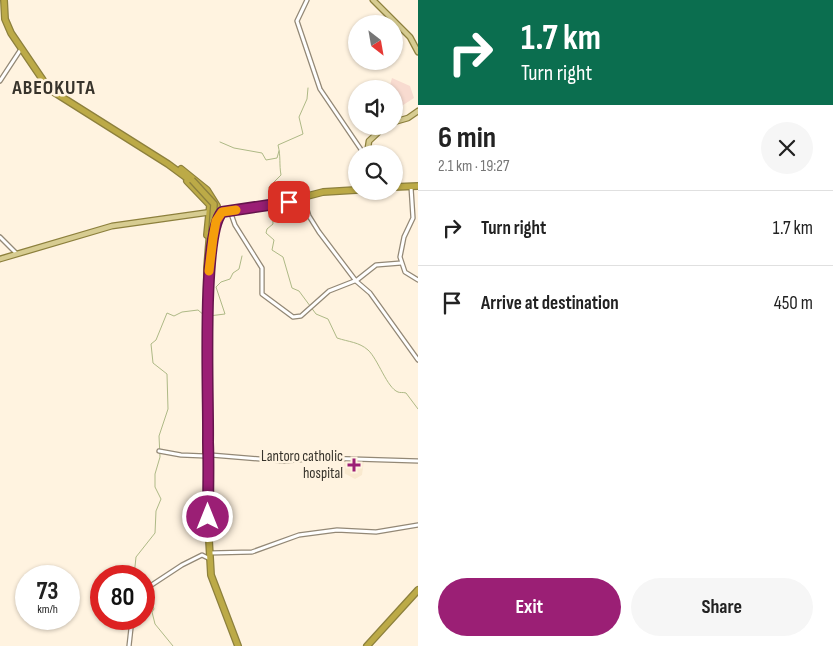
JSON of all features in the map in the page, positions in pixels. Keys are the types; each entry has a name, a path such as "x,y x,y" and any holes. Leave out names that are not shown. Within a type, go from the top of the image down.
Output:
{"highway":[{"path":"5,0 8,26 46,86 56,95 188,173 207,190 219,210"},
{"path":"175,167 192,181 214,204 208,263"},
{"path":"175,167 209,204 208,455 210,555 215,588 236,646"},
{"path":"403,186 418,185"},
{"path":"403,186 418,185"},
{"path":"210,215 219,210 230,211 327,192 348,190"},
{"path":"210,215 219,210 271,204"},
{"path":"368,646 418,591"}],"main road":[{"path":"374,0 411,37 418,50"},
{"path":"403,120 418,112"},
{"path":"368,145 375,135"},
{"path":"0,259 133,221 210,215"},
{"path":"0,259 78,236"}],"street":[{"path":"307,0 297,21 312,69 322,93 358,145"},
{"path":"0,81 22,48"},
{"path":"411,186 413,218 404,239 400,261 406,272 418,280"},
{"path":"304,198 314,226 356,280 370,293 418,359"},
{"path":"230,211 233,222 262,271 261,289 264,295 293,316 300,317 329,291 356,280 378,264 400,261"},
{"path":"0,237 16,253"},
{"path":"161,451 284,461 327,458 418,461"},
{"path":"155,584 210,555 252,552 299,535 337,530 376,532 418,525"},
{"path":"128,646 130,630"}],"shaded area":[{"path":"403,83 410,86 414,98 403,105"},
{"name":"Lantoro catholic hospital","path":"345,460 364,460 362,475 355,479 342,472"}],"waterway":[{"path":"271,203 269,187 281,175 278,145 303,134 299,117 307,99 308,88"},
{"path":"220,142 234,148 262,153 266,160 277,158 279,151"},
{"path":"272,207 273,224 267,229 266,233 274,240 272,250 283,257 292,288 299,291 316,314 328,319 337,338 365,347 372,354 390,385 398,392 406,393 418,409"},
{"path":"209,316 225,314 216,287 221,282 230,279 233,273 239,269 242,256"},
{"path":"135,565 136,557 155,533 156,511 161,499 155,487 155,474 160,457 159,436 168,409 167,374 153,363 151,344 156,340 167,313 174,316 182,312 198,310 205,316"},
{"path":"155,624 173,646"}],"slow traffic":[{"path":"209,271 218,216 222,212 236,210"}],"place":[{"name":"Lantoro catholic hospital","path":"354,465"}],"district":[{"name":"ABEOKUTA","path":"54,88"}],"route":[{"path":"208,517 208,474 209,458 211,456 208,442 209,263 216,221 222,212 289,202"}]}
